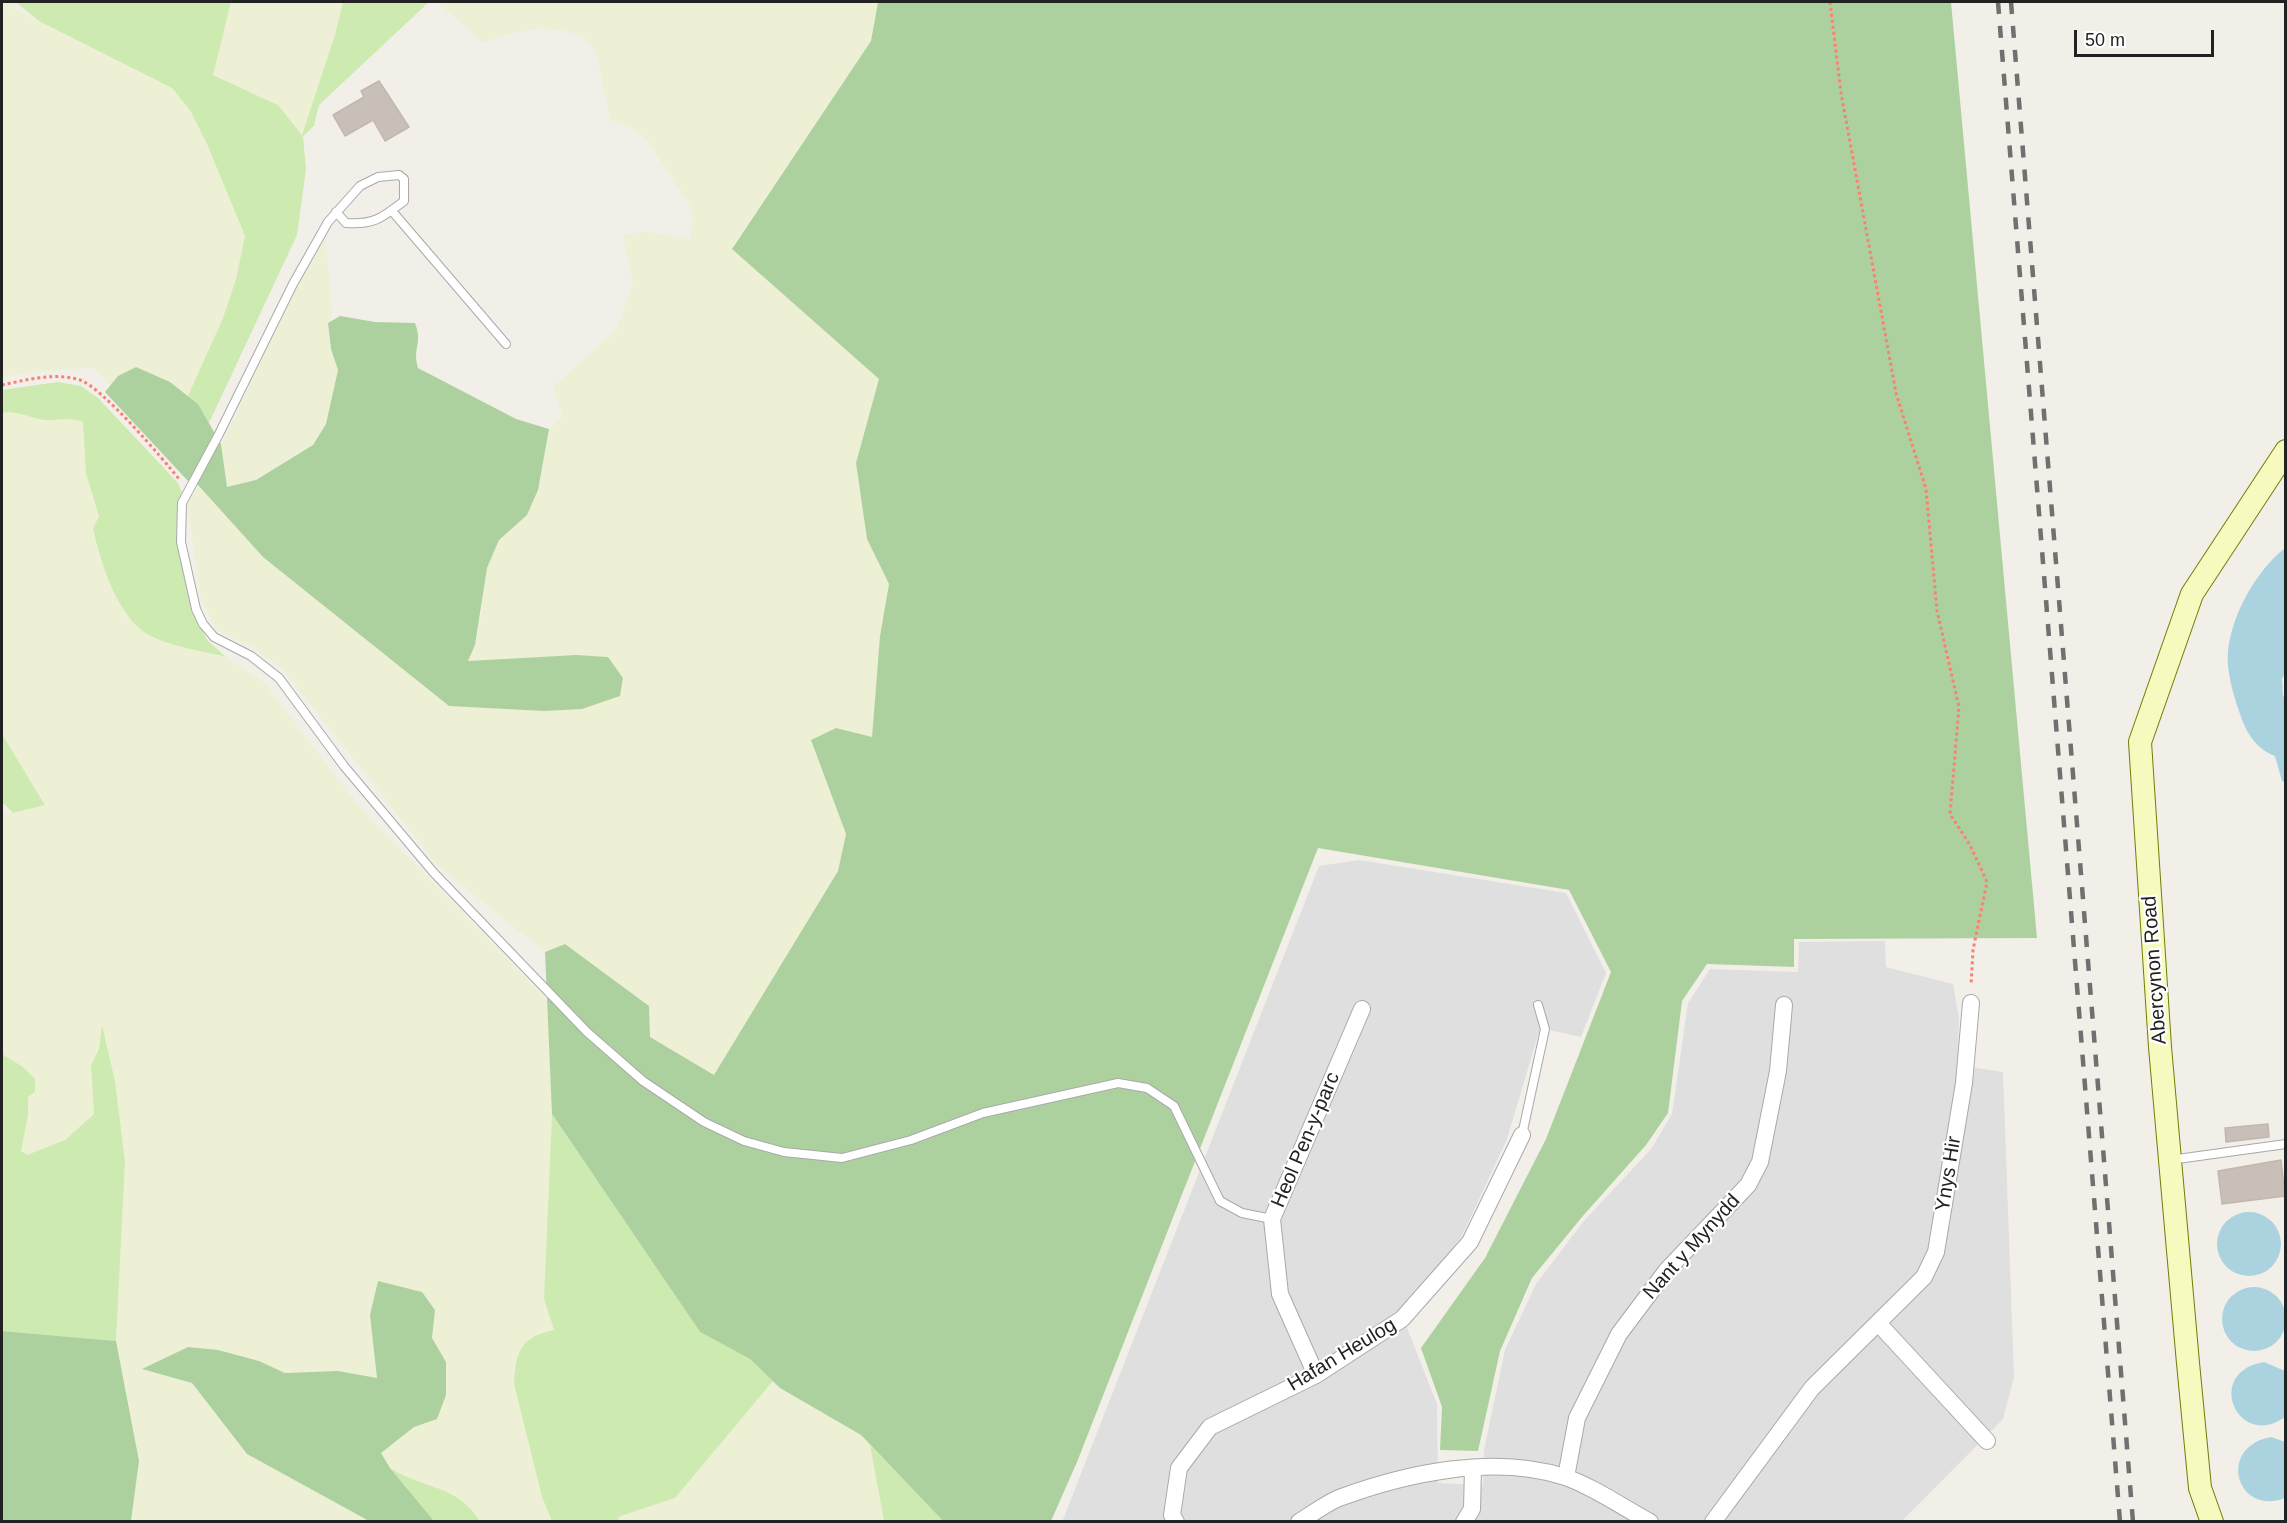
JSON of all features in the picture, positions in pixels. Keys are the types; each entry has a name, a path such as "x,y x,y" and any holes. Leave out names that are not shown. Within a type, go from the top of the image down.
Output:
{"street":[{"name":"Abercynon Road","path":"2212,1521 2200,1488 2160,1047 2140,742 2193,594 2286,451"},
{"name":"Ynys Hir","path":"1713,1521 1812,1388 1924,1277 1936,1252 1964,1083 1971,1003"},
{"name":"Nant y Mynydd","path":"1566,1477 1577,1418 1619,1335 1666,1270 1748,1185 1760,1162 1778,1071 1784,1005"},
{"name":"Heol Pen-y-parc","path":"1316,1375 1280,1294 1272,1219 1362,1010"},
{"name":"Hafan Heulog","path":"1176,1521 1173,1515 1179,1468 1210,1427 1316,1375 1402,1319 1470,1242 1522,1134"},
{"path":"1878,1323 1987,1441"},
{"path":"1464,1521 1472,1509 1473,1468"},
{"path":"1299,1521 1337,1499 1385,1484 1473,1468 1524,1469 1566,1477 1650,1521"}],"lane":[{"path":"336,212 346,223 360,224 380,220 404,201 404,179 399,175 378,177 360,186 336,212 328,222 293,284 182,503 181,542 196,609 203,624 214,637 251,656 279,678 344,766 434,873 587,1032 643,1082 687,1111 744,1141 784,1152 842,1158 900,1144 994,1110 1118,1083 1147,1088 1174,1106 1220,1201 1242,1212 1272,1219"},
{"path":"392,211 506,344"},
{"path":"1522,1134 1545,1029 1538,1005"},
{"path":"2170,1160 2286,1144"}],"path":[{"path":"1830,2 1840,93 1896,393 1926,489 1937,611 1959,707 1950,814 1970,845 1987,882 1973,950 1971,1003"},
{"path":"2,385 59,377 81,381 102,395 188,492"}],"shaded area":[{"path":"1359,860 1566,893 1606,973 1581,1037 1540,1028 1507,1139 1462,1236 1430,1278 1400,1310 1437,1404 1438,1483 1483,1485 1484,1450 1505,1350 1536,1284 1583,1222 1651,1149 1672,1114 1688,1003 1710,969 1798,972 1799,942 1885,941 1886,967 1953,984 1959,1019 1957,1065 2003,1072 2014,1377 2003,1419 1902,1521 1062,1522 1319,866"}],"green space":[{"path":"2,2 21,2 14,8 172,88 190,110 207,144 245,236 236,279 223,318 188,396 170,382 111,386 94,368 30,372 2,378"},
{"path":"21,2 231,2 213,75 278,105 302,135 335,35 343,2 429,2 319,105 314,126 303,136 306,169 297,235 209,423 198,404 188,396 223,318 236,279 245,236 207,144 190,110 172,88 39,21 18,4"},
{"path":"231,2 343,2 303,136 278,105 213,75"},
{"path":"437,2 878,2 871,41 732,248 879,379 856,463 867,539 889,584 880,636 872,738 836,728 811,740 846,834 838,871 715,1075 650,1037 649,1006 565,944 545,952 439,867 284,671 253,647 217,631 201,599 187,504 198,485 263,557 449,706 576,655 468,661 482,611 487,568 499,540 527,515 538,490 549,429 563,417 553,387 616,330 633,285 623,235 648,231 689,240 693,219 690,206 649,143 633,128 610,120 596,52 582,36 561,30 540,28 501,36 483,43"},
{"path":"878,2 1951,2 2037,938 1794,939 1794,967 1707,964 1682,1001 1668,1113 1646,1145 1532,1278 1500,1351 1478,1451 1440,1450 1442,1407 1421,1348 1485,1258 1546,1139 1611,972 1569,890 1318,848 1077,1462 1051,1521 943,1521 861,1435 780,1388 750,1359 700,1332 552,1114 545,952 565,944 649,1006 650,1037 714,1075 838,871 846,834 811,740 836,728 872,737 880,636 889,584 867,539 856,463 879,379 732,249 871,41"},
{"path":"326,238 332,311 328,323 331,349 338,370 326,424 313,444 256,480 227,488 221,444 310,262"},
{"path":"340,316 375,322 415,323 418,336 416,361 418,368 516,419 549,429 538,490 527,515 499,540 487,568 475,645 468,661 576,655 608,657 623,678 620,696 582,709 544,711 449,706 263,557 198,485 188,481 105,392 118,376 136,367 170,382 198,404 221,444 227,487 256,480 313,445 326,424 338,370 331,349 328,323"},
{"path":"58,382 81,386 98,398 178,483 182,493 178,543 191,608 207,640 226,657 181,647 155,638 142,631 122,607 113,591 101,559 93,529 99,516 86,474 83,422 67,419 44,420 18,413 2,413 2,390"},
{"path":"11,411 44,420 68,417 83,422 86,474 99,516 93,530 99,558 126,616 184,647 226,657 263,681 356,803 548,1001 552,1114 544,1299 555,1330 541,1332 514,1365 514,1384 542,1497 552,1521 480,1521 472,1509 431,1484 408,1479 390,1468 381,1453 414,1427 446,1362 432,1338 435,1310 378,1281 370,1315 377,1378 338,1371 285,1373 259,1361 218,1350 188,1347 143,1369 192,1383 247,1454 369,1521 131,1521 139,1461 116,1341 125,1162 115,1081 103,1028 99,1049 91,1065 94,1114 65,1140 27,1155 21,1151 28,1116 28,1096 7,1057 2,1054 2,815 45,804 2,734 2,413"},
{"path":"2,734 45,805 13,813 2,802"},
{"path":"102,1025 115,1081 125,1162 116,1341 2,1331 2,1054 23,1067 35,1079 35,1092 28,1097 28,1116 21,1151 27,1155 65,1140 94,1114 91,1065 99,1049"},
{"path":"552,1114 700,1332 750,1359 773,1381 675,1498 618,1517 619,1521 552,1521 542,1497 514,1384 516,1363 522,1347 534,1336 554,1330 544,1299"},
{"path":"378,1281 422,1292 435,1310 432,1338 446,1362 446,1395 437,1419 414,1427 381,1453 390,1468 434,1521 369,1521 247,1454 192,1383 142,1369 188,1347 218,1350 259,1361 285,1373 338,1371 377,1378 370,1315"},
{"path":"2,1331 116,1341 139,1461 131,1521 2,1521"},
{"path":"773,1381 780,1388 861,1435 870,1445 884,1521 619,1522 618,1517 675,1498"},
{"path":"870,1445 943,1521 884,1521"},
{"path":"390,1468 450,1494 471,1509 480,1521 434,1521"}],"water":[{"path":"2285,548 2286,671 2282,679 2283,696 2286,699 2285,782 2282,781 2275,756 2261,748 2251,738 2244,725 2232,689 2228,651 2230,637 2247,594 2264,569"},
{"path":"2249,1212 2261,1214 2272,1221 2279,1232 2281,1244 2279,1256 2272,1267 2261,1274 2249,1276 2237,1274 2226,1267 2219,1256 2217,1244 2219,1232 2226,1221 2237,1214"},
{"path":"2254,1287 2266,1289 2277,1296 2284,1307 2286,1319 2284,1331 2277,1342 2266,1349 2254,1351 2242,1349 2231,1342 2224,1331 2222,1319 2224,1307 2231,1296 2242,1289"},
{"path":"2264,1362 2285,1371 2285,1417 2268,1425 2253,1424 2242,1417 2234,1406 2231,1393 2235,1380 2245,1369"},
{"path":"2271,1437 2285,1442 2285,1498 2268,1501 2255,1498 2245,1490 2239,1478 2239,1466 2243,1453 2254,1443"}],"building":[{"path":"379,81 409,127 385,141 373,120 345,136 333,115 364,97 361,91"},
{"path":"2268,1124 2269,1137 2226,1142 2225,1128"},
{"path":"2281,1160 2285,1196 2222,1204 2218,1171"}],"railway":[{"path":"1998,2 2120,1522"},
{"path":"2011,2 2133,1522"}]}
